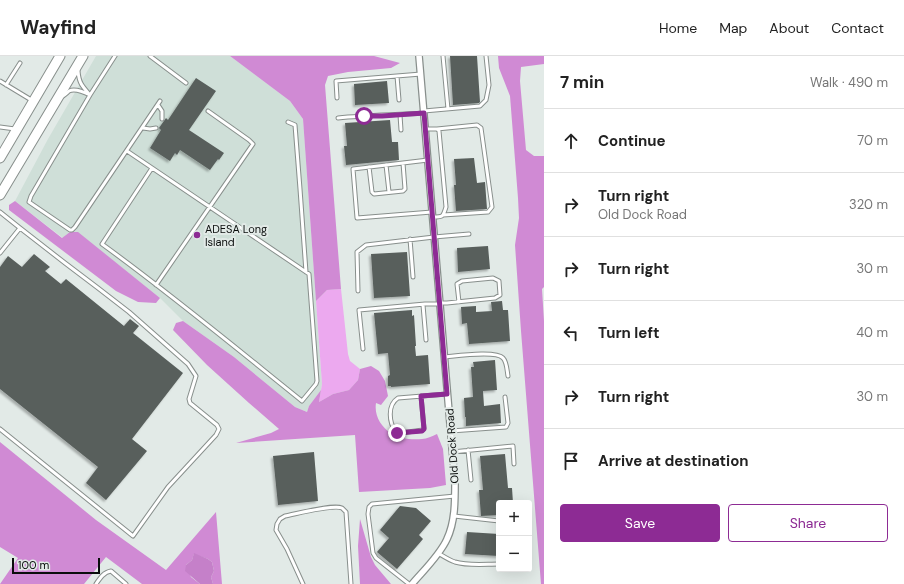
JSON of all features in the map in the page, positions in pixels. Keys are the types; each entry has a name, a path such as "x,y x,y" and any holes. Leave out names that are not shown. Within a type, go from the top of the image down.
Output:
{"main road":[{"path":"0,158 60,56"},
{"path":"0,195 83,56"}],"street":[{"name":"Old Dock Road","path":"412,584 447,540 454,516 455,496 419,56"}],"lane":[{"path":"114,56 31,196 30,202 72,230 160,101"},
{"path":"150,56 186,83"},
{"path":"443,56 448,108"},
{"path":"338,118 400,115 448,108 480,106 486,100 489,85 486,56"},
{"path":"6,85 20,63"},
{"path":"77,66 79,81 90,95"},
{"path":"337,98 336,81 421,74"},
{"path":"397,76 400,100"},
{"path":"0,81 33,102"},
{"path":"52,108 68,92 76,90 90,95"},
{"path":"158,105 162,111 162,119"},
{"path":"156,285 253,144 208,111"},
{"path":"400,115 401,130"},
{"path":"288,122 295,125 306,272"},
{"path":"425,129 478,125 481,128 492,207 488,212 443,215 441,217 432,215 357,218 353,169 428,160"},
{"path":"0,127 17,130"},
{"path":"143,128 156,128"},
{"path":"437,129 439,131 446,207 443,215"},
{"path":"127,151 309,274 317,381 302,401 102,244 152,168"},
{"path":"370,167 372,192 374,194 403,191 405,189 403,163"},
{"path":"386,165 389,192"},
{"path":"0,212 129,312 188,364 196,376 189,399 190,403 217,425 219,429 216,435 168,487 134,536 0,429"},
{"path":"0,253 20,228"},
{"path":"358,290 356,252 366,245 468,234"},
{"path":"410,240 413,277"},
{"path":"363,349 359,310 440,304 459,302 496,298 500,294 498,281 493,278 462,281 457,284 459,302"},
{"path":"423,305 426,340"},
{"path":"444,357 483,354 498,355 503,357 505,360 508,376"},
{"path":"421,396 423,430 400,433 396,432 393,428 390,408 392,403 398,398 421,396 447,394"},
{"path":"450,431 506,427 508,423 505,397"},
{"path":"452,452 513,446 514,464"},
{"path":"468,450 471,480"},
{"path":"409,584 376,558 373,553 368,507 372,504 455,496"},
{"path":"302,584 287,549 276,530 277,524 280,519 285,516 336,507 342,508 346,512 351,584"},
{"path":"454,516 496,521"},
{"path":"438,553 454,562 465,564 496,564"},
{"path":"96,584 106,572 111,571 126,584"}],"shaded area":[{"name":"ADESA Long Island","path":"96,56 230,56 290,101 303,119 322,384 321,390 309,406 307,412 295,407 234,357 183,321 160,298 78,233 63,238 15,201 48,139"},
{"path":"230,56 374,56 400,63 391,68 348,72 328,76 325,85 341,289 327,290 316,301 303,119 290,101"},
{"path":"498,56 544,56 544,64 521,67 520,81 526,150 534,156 544,156 544,287 542,289 544,321 544,584 541,584 515,245 519,218 510,96 499,68"},
{"path":"15,201 62,238 70,232 78,232 160,298 156,303 138,302 116,291 9,210 9,205"},
{"path":"341,289 348,354 350,361 360,369 358,380 349,390 333,394 319,402 322,384 316,301 327,290"},
{"path":"183,321 234,357 295,407 307,412 309,406 321,390 319,402 333,394 349,390 358,380 360,369 371,366 379,371 385,381 388,396 381,405 376,403 376,412 381,424 394,435 406,439 424,439 437,434 443,449 446,485 430,488 359,492 355,435 236,443 271,433 279,429 207,365 173,330 176,323"},
{"path":"0,442 96,520 166,570 216,512 222,584 213,584 211,577 214,571 212,562 194,554 192,560 186,565 191,577 200,584 142,584 106,557 84,584 0,584 18,558 0,547"},
{"path":"360,519 371,557 375,565 391,584 360,584 358,546"},
{"path":"194,553 212,562 214,571 211,577 213,584 200,584 185,571 186,565 192,560"}],"building":[{"path":"450,56 477,56 479,103 453,105"},
{"path":"196,78 216,91 189,130 224,153 210,170 180,150 177,155 175,153 170,161 150,148 161,130 159,128 166,118 168,120"},
{"path":"387,81 389,103 355,105 354,84"},
{"path":"390,120 392,142 398,142 399,160 346,165 344,146 347,146 345,123"},
{"path":"474,158 477,183 485,182 487,209 456,211 454,159"},
{"path":"488,246 490,269 458,272 457,248"},
{"path":"407,252 410,296 374,298 371,254"},
{"path":"34,254 50,267 45,271 61,284 66,279 124,326 130,319 139,326 133,333 183,373 132,439 147,451 106,500 86,483 98,467 0,389 0,267 8,256 22,267"},
{"path":"502,301 503,310 508,310 510,341 469,344 467,323 462,324 461,307 476,306 476,312 492,311 491,302"},
{"path":"412,310 412,316 414,315 416,356 428,355 430,384 391,387 388,386 388,376 390,375 388,353 378,354 374,313"},
{"path":"495,360 497,390 483,391 484,406 500,404 501,423 466,426 464,398 473,397 471,367 474,367 473,362"},
{"path":"314,452 318,501 278,505 273,456"},
{"path":"505,454 508,488 512,488 513,500 496,500 496,515 481,516 479,490 483,490 480,456"},
{"path":"400,506 416,508 431,521 419,535 423,539 397,569 377,552 389,538 380,530"},
{"path":"467,532 496,534 496,556 465,554"}],"place":[{"name":"ADESA Long Island","path":"197,235"}],"route":[{"path":"364,116 424,113 447,394 421,396 424,429 422,431 397,433"}]}
